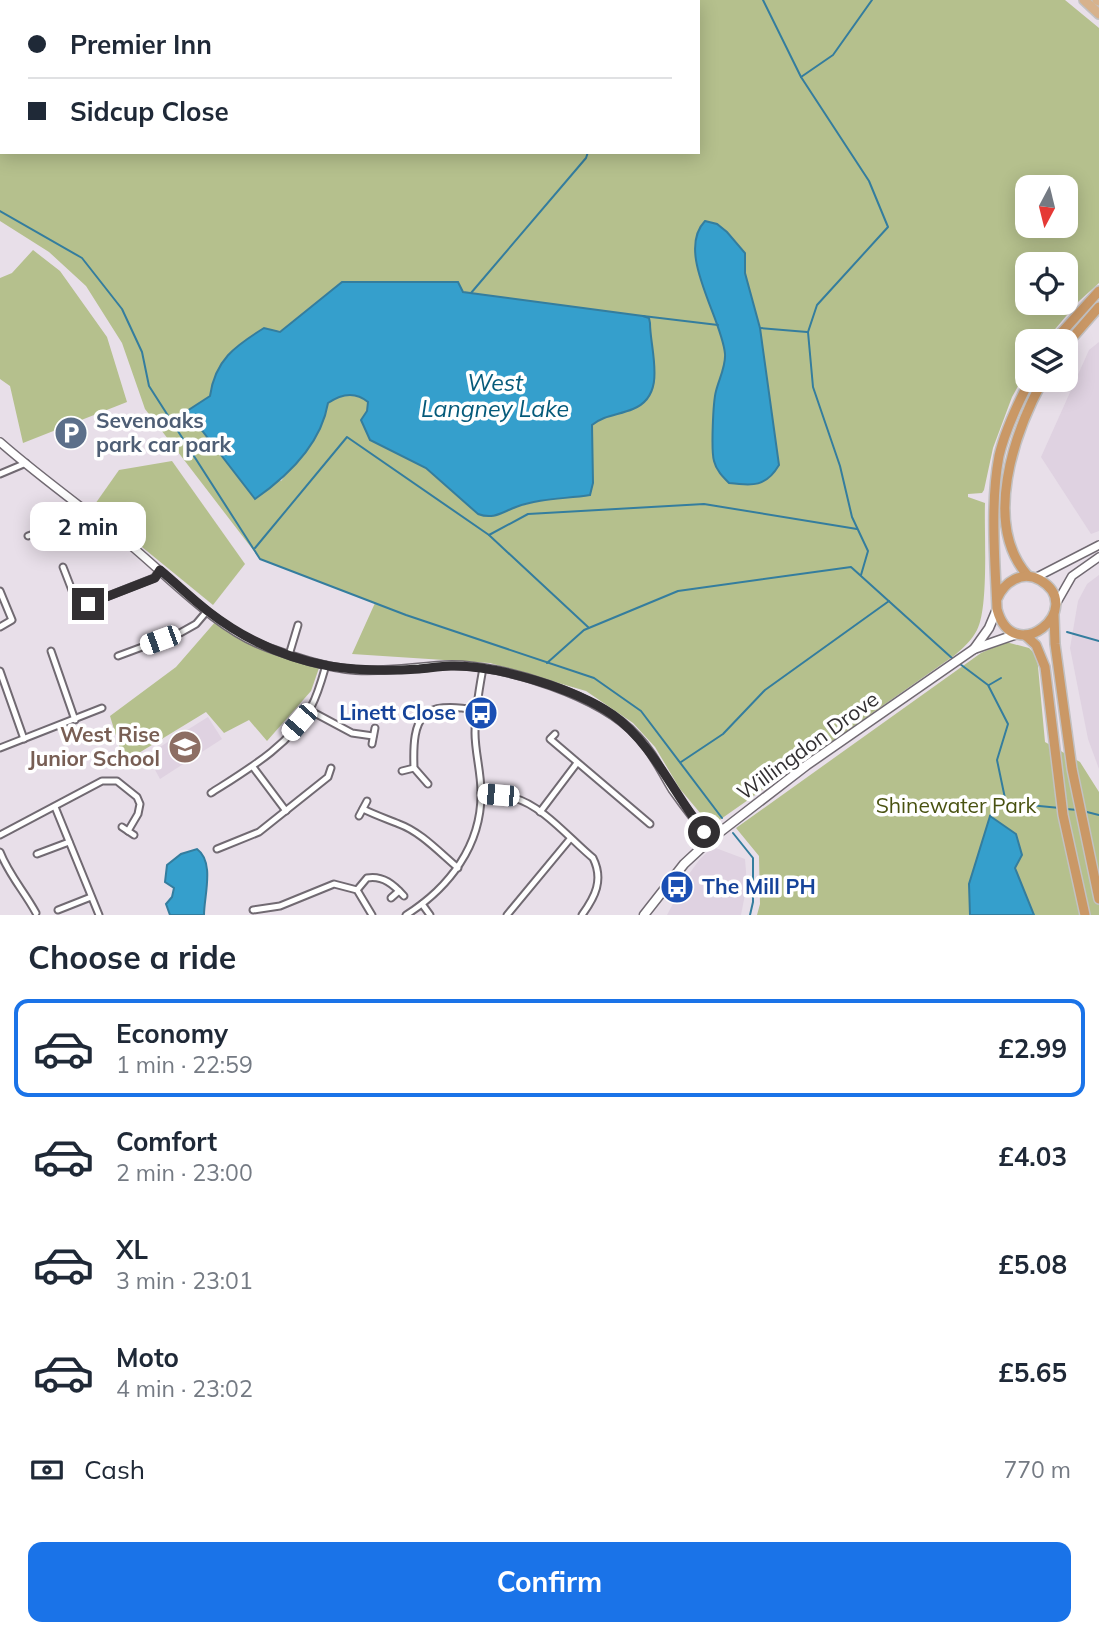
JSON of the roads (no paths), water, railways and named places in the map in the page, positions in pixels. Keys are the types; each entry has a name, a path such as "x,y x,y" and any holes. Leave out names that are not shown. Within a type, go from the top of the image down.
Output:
{"highway":[{"path":"1065,329 1099,291"},
{"path":"1078,331 1099,307"},
{"path":"1024,392 1006,432 997,472 997,609 1003,624 1036,645 1045,667 1060,800 1085,915"},
{"path":"1031,577 1015,559 1006,509 1006,491 1016,440 1038,392"},
{"path":"997,599 1000,591 1012,580 1031,577 1041,580 1051,591 1055,609 1056,653 1080,818 1099,899"},
{"path":"1021,634 1040,631 1051,621 1055,609"}],"main road":[{"path":"1084,0 1099,14"},
{"name":"Willingdon Drove","path":"974,649 989,628 997,609"},
{"name":"Willingdon Drove","path":"644,915 677,871 711,839 807,765 974,649 1021,634"}],"street":[{"path":"0,442 207,611 266,648 326,665 377,670 452,666 483,668 560,689 589,701 614,716 637,735 690,814 711,839"},
{"path":"0,474 26,463"},
{"path":"28,536 74,521 82,517 85,509"},
{"path":"1031,577 1099,545"},
{"path":"1055,609 1072,576 1099,557"},
{"path":"63,567 75,598 88,604 155,578 160,570"},
{"path":"0,591 12,620 0,627"},
{"path":"118,656 180,633 196,624 207,611"},
{"path":"289,655 298,625"},
{"path":"51,651 75,720"},
{"path":"211,793 253,767 288,734 309,710 326,665"},
{"path":"406,915 444,886 458,868 477,825 481,793 475,735 483,668"},
{"path":"0,671 24,739"},
{"path":"428,784 414,768 416,730 423,716 435,708 453,706 476,710"},
{"path":"0,748 102,708"},
{"path":"309,710 352,733 373,736"},
{"path":"372,744 375,728"},
{"path":"555,734 550,739 650,824"},
{"path":"540,812 578,763"},
{"path":"253,767 286,811"},
{"path":"218,849 259,832 328,777 331,768"},
{"path":"402,771 414,768"},
{"path":"328,777 335,782"},
{"path":"0,835 102,781 117,781 137,797 140,804 131,833 122,827"},
{"path":"481,793 516,798 540,812 593,858 598,887 594,899 582,915"},
{"path":"359,817 367,802"},
{"path":"55,807 99,915"},
{"path":"363,809 384,820 401,824 425,839 458,868"},
{"path":"507,915 570,839"},
{"path":"37,854 69,842"},
{"path":"0,852 15,883 24,892 36,913"},
{"path":"357,890 367,878 375,876 385,880 404,897"},
{"path":"253,910 281,906 334,884 357,890 372,915"},
{"path":"391,898 399,891"},
{"path":"58,910 91,897"},
{"path":"422,904 430,915"}],"water":[{"path":"705,221 717,224 727,232 745,253 745,273 760,328 779,465 769,478 758,483 729,483 714,461 714,405 725,354 697,267 697,234"},
{"name":"West Langney Lake","path":"342,282 458,282 463,292 643,316 649,318 654,383 644,402 592,425 593,483 590,495 534,502 493,516 478,514 426,468 370,440 361,420 367,411 368,402 358,396 348,395 328,403 311,445 291,469 255,499 187,411 210,396 216,373 235,348 264,328 280,332"},
{"path":"990,816 1016,834 1022,855 1015,868 1034,915 970,915 969,884"},
{"path":"197,849 206,862 207,871 204,915 170,915 166,904 172,897 174,888 165,882 167,865 181,854"}],"waterway":[{"path":"763,0 801,77 869,181 888,227 817,305 808,332 813,387 840,466 852,517 868,551 861,575"},
{"path":"801,77 833,55 872,0"},
{"path":"471,293 587,154"},
{"path":"0,211 82,258 122,309 142,352 149,386 260,559 406,615 594,678 641,711 722,818"},
{"path":"643,316 718,325"},
{"path":"760,328 807,332"},
{"path":"255,548 347,437 489,535 588,627"},
{"path":"489,535 528,514 704,504 857,529"},
{"path":"547,663 584,630 678,591 851,567 953,659"},
{"path":"681,762 723,734 765,690 889,601"},
{"path":"1067,632 1099,641"},
{"path":"960,664 988,685 1008,724 997,760 1006,803"},
{"path":"989,685 1001,678"},
{"path":"1007,803 1060,808"},
{"path":"990,816 1005,804"},
{"path":"1066,809 1078,810"},
{"path":"1083,811 1099,815"},
{"path":"733,833 753,858 753,902 750,915"}],"place":[{"name":"Sevenoaks park car park","path":"71,433"},
{"name":"Linett Close","path":"481,713"},
{"name":"West Rise Junior School","path":"185,747"},
{"name":"The Mill PH","path":"677,887"}],"park label":[{"name":"Shinewater Park","path":"956,806"}]}
